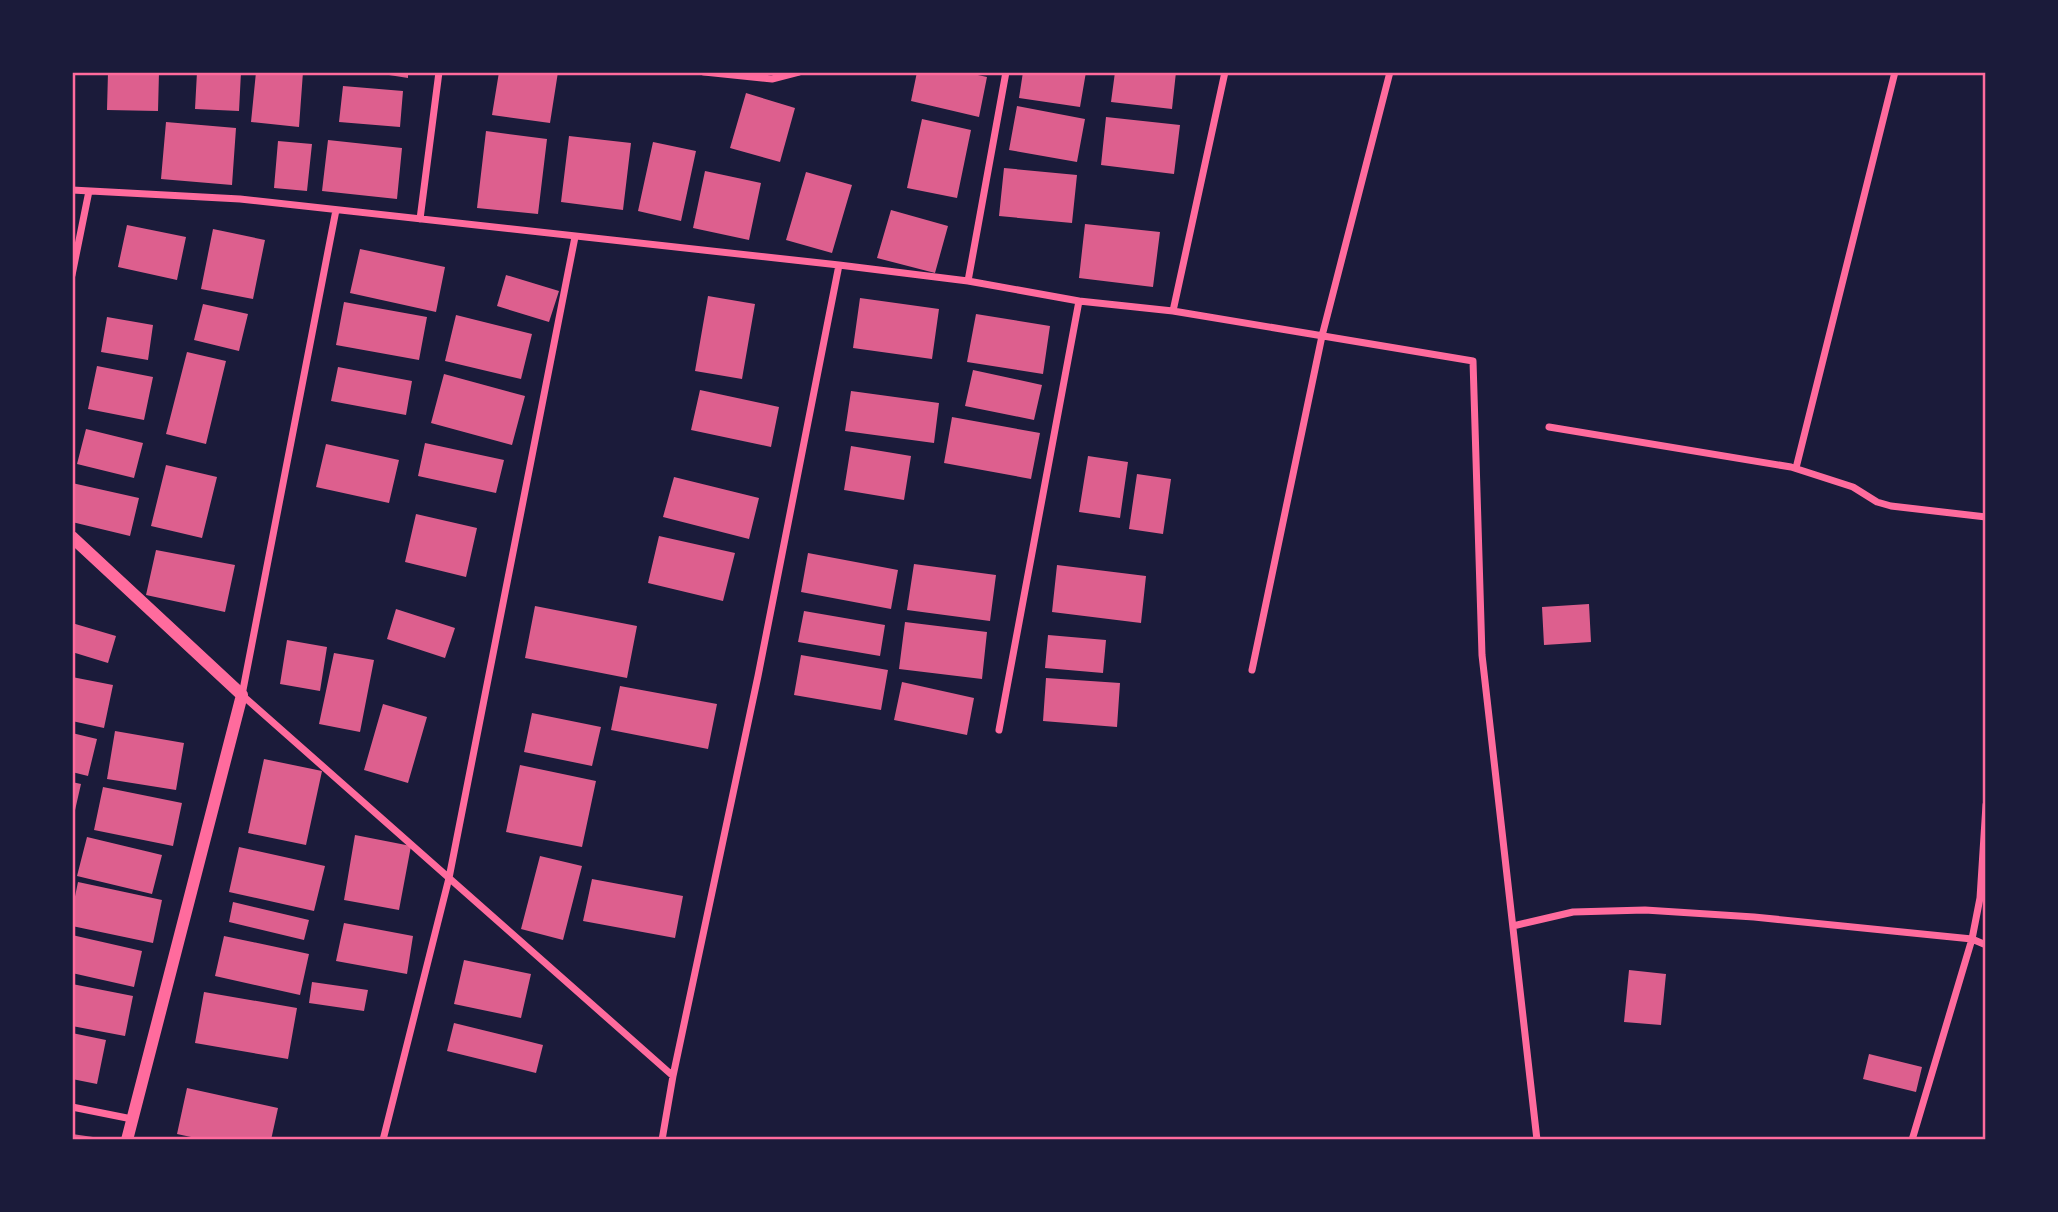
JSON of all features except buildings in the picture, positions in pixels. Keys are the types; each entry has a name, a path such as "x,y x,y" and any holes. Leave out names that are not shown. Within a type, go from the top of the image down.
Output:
{"street":[{"path":"420,219 439,72"},
{"path":"704,72 772,79 799,72"},
{"path":"968,281 1006,72"},
{"path":"1173,311 1225,72"},
{"path":"1252,670 1322,336 1390,72"},
{"path":"1796,468 1895,72"},
{"path":"72,190 240,199 839,265 968,281 1079,301 1173,311 1472,361 1482,655 1537,1140"},
{"path":"72,275 89,191"},
{"path":"127,1140 242,695 337,210"},
{"path":"383,1140 449,878 575,237"},
{"path":"662,1140 839,265"},
{"path":"999,730 1079,301"},
{"path":"1549,427 1796,468 1853,487 1877,502 1891,506 1986,517"},
{"path":"72,537 242,695 673,1076"},
{"path":"1912,1140 1972,939 1980,898 1986,805"},
{"path":"1513,926 1573,912 1645,910 1754,917 1972,939 1986,945"},
{"path":"72,1107 132,1119"}]}
